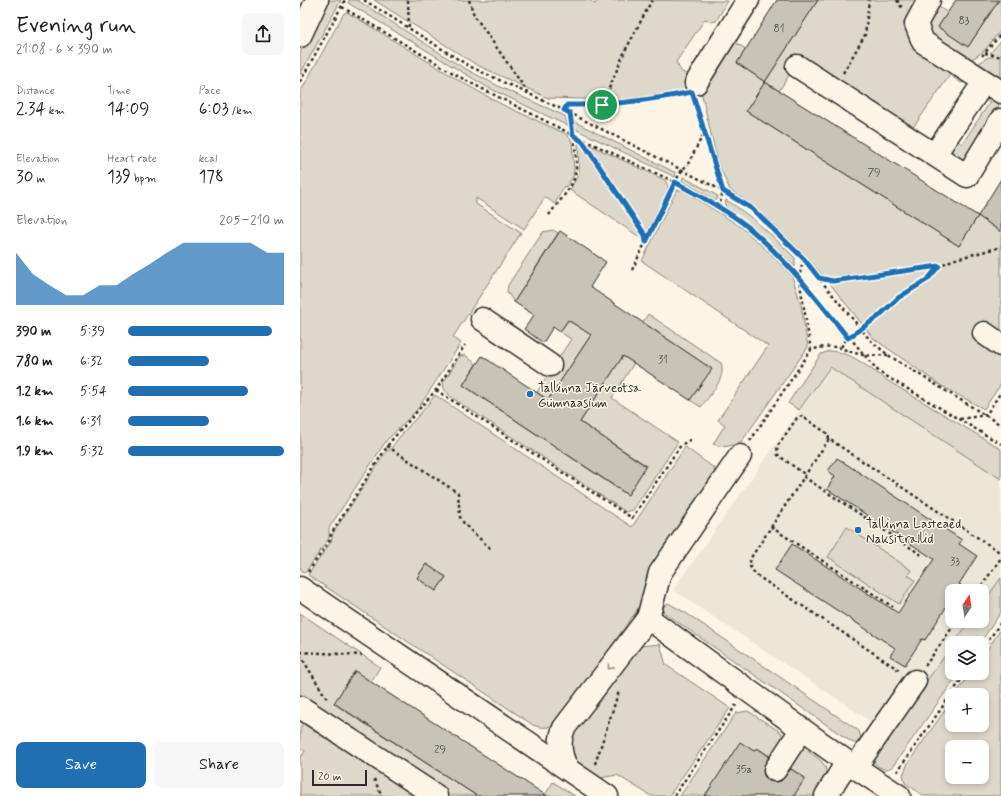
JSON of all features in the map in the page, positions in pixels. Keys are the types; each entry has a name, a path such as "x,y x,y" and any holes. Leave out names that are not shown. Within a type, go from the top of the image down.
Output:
{"street":[{"path":"300,36 317,0"},
{"path":"694,87 748,0"},
{"path":"929,0 916,24 923,42 993,87 935,154"},
{"path":"797,66 967,176 1001,120"},
{"path":"482,319 550,365"},
{"path":"567,768 560,746 560,736 564,728 648,618 660,572 740,456"},
{"path":"302,583 607,796"},
{"path":"648,618 748,688 801,730 893,792"},
{"path":"826,796 915,681"},
{"path":"300,706 436,796"},
{"path":"775,770 801,730"}],"path":[{"path":"300,82 345,0"},
{"path":"364,0 409,30 469,66 570,113 723,191 751,208 804,259 870,340 888,355 1001,425"},
{"path":"408,0 409,30"},
{"path":"469,0 474,15 530,94"},
{"path":"602,105 625,51 652,0"},
{"path":"833,89 865,34 869,0"},
{"path":"342,7 465,80 573,135 675,182 719,207 747,227 799,278 848,338 879,372 1001,444"},
{"path":"960,66 971,63 985,53 1001,34"},
{"path":"985,53 1001,57"},
{"path":"564,110 567,105 602,105 643,102 694,87 705,131 723,191 719,207"},
{"path":"549,215 575,179 576,171 570,113"},
{"path":"632,270 675,182 682,170 688,164 705,131"},
{"path":"573,135 583,142 645,235 646,242"},
{"path":"819,278 833,281 939,266 952,260 1001,247"},
{"path":"804,259 799,278 811,350 827,346 841,347 863,355 888,355"},
{"path":"841,347 848,338 861,330 898,298 928,279 939,266"},
{"path":"302,583 387,446 436,390 465,345"},
{"path":"436,390 632,518 681,445 693,438"},
{"path":"959,419 986,415 1001,392"},
{"path":"923,556 804,477 803,473 778,455 777,447 797,418 802,416 828,434 829,439 1001,553"},
{"path":"829,439 752,556 749,565 756,575 915,681 952,628"},
{"path":"387,446 458,493 460,517 465,525 483,544 492,550"},
{"path":"771,527 892,607"},
{"path":"983,584 1001,558"},
{"path":"989,640 1001,622"},
{"path":"300,652 370,655"},
{"path":"893,792 962,680"},
{"path":"589,783 620,686"},
{"path":"674,796 748,688"}],"shaded area":[{"path":"326,0 341,0 300,75 300,53"},
{"path":"349,0 357,0 462,67 500,87 565,116 568,126 487,87 348,3"},
{"path":"374,0 589,0 595,4 598,0 728,1 716,21 712,22 705,19 676,62 681,71 692,78 683,92 620,100 548,98 477,65"},
{"path":"818,0 920,0 910,15 967,81 961,83 950,75 912,129 801,56 779,91 765,82"},
{"path":"999,0 1001,0 1001,30 984,51 968,62 928,32 927,19 936,5 948,13 938,27 968,47"},
{"path":"347,12 465,84 503,105 566,134 572,142 574,170 573,177 566,187 564,186 555,204 545,197 524,229 476,198 476,204 521,233 453,337 461,343 417,410 386,441 329,528 329,538 305,573 300,569 300,93 344,13"},
{"path":"733,41 746,49 737,63 765,82 746,111 959,246 978,216 1001,232 1001,384 984,409 940,385 873,338 831,285 803,253 755,207 730,190 718,164 701,91"},
{"path":"1001,41 1001,86 975,66 988,57 993,57 994,54 990,53"},
{"path":"991,95 999,100 999,107 996,114 988,130 967,157 960,160 950,152 956,139 962,144 990,102 984,100"},
{"path":"573,121 676,173 675,177 575,129"},
{"path":"581,142 645,237 644,240 570,190 579,173 578,144"},
{"path":"586,143 665,180 668,186 668,191 646,233"},
{"path":"683,177 718,196 716,201 682,181"},
{"path":"683,190 740,226 769,252 792,276 801,304 808,347 742,441 728,446 717,446 713,444 725,425 718,420 768,346 642,261 676,191"},
{"path":"726,200 736,206 787,250 795,258 795,267 751,226 725,207"},
{"path":"553,230 558,233 514,302 507,292 508,285 543,232"},
{"path":"648,314 721,363 722,375 701,407 690,400 711,369 643,322"},
{"path":"568,320 591,335 548,400 537,392 571,339 560,332"},
{"path":"829,351 838,352 855,358 893,384 1001,449 1001,479 830,367 799,410 788,403 821,354"},
{"path":"465,355 476,364 463,385 627,495 646,465 580,422 623,356 634,363 612,398 678,442 633,510 626,512 451,397 444,389 443,383 460,356"},
{"name":"Tallinna Lasteaed Naksitrallid","path":"830,367 1001,479 1001,581 989,599 989,584 945,584 945,628 970,628 964,636 945,636 945,662 882,729 673,590"},
{"path":"435,395 632,527 685,447 714,468 716,474 644,600 557,723 551,726 542,727 533,725 308,575 331,542 333,533 387,450 389,451","holes":["426,564 446,577 436,591 417,578"]},
{"path":"847,527 911,570 908,575 915,580 899,604 828,557"},
{"path":"1001,578 1001,612 985,636 959,636 965,628 989,628 989,594"},
{"path":"668,603 686,613 859,731 861,738 858,743 853,743 666,614 663,611 664,606"},
{"path":"300,613 380,667 371,682 355,671 334,704 477,796 447,796 300,698"},
{"path":"1001,629 1001,796 924,796 905,783 903,775 908,763 945,710 945,732 989,732 989,688 960,688 966,680 989,680 989,647"},
{"path":"660,644 666,665 730,708 669,796 651,796 617,775 595,779 585,773 576,766 573,761 571,746 576,725 640,646"},
{"path":"945,656 945,680 954,680 948,688 945,688 945,693 893,766 885,769 872,761 889,733"},
{"path":"748,711 782,733 782,743 773,758 757,748 716,787 712,785 704,796 680,796 736,713"},
{"path":"308,715 430,796 300,796 300,755 302,756 305,751 300,748 300,728"},
{"path":"801,749 810,752 825,766 826,770 824,780 814,796 788,796 805,778 787,766"},
{"path":"553,782 575,796 545,795"}],"building":[{"path":"777,0 818,0 765,82 737,63"},
{"path":"956,0 999,0 968,47 938,27"},
{"path":"765,82 978,216 959,246 746,111"},
{"path":"1001,179 1001,232 978,216"},
{"path":"560,231 606,262 590,287 712,369 690,400 623,356 580,422 646,466 628,495 463,385 482,356 548,400 591,335 568,320 560,332 553,327 543,343 524,329 534,315 514,302"},
{"path":"837,458 962,540 959,544 977,556 959,584 945,584 945,609 925,640 922,639 905,665 890,656 895,648 775,570 792,544 898,613 934,559 827,489 835,476 828,471"},
{"path":"426,564 446,577 436,591 417,578"},
{"path":"355,671 547,796 477,796 334,703"},
{"path":"740,742 754,751 757,748 769,756 763,770 764,776 769,781 781,781 791,769 805,778 794,796 705,796"}],"place":[{"name":"Tallinna Järveotsa Gümnaasium","path":"530,394"},
{"name":"Tallinna Lasteaed Naksitrallid","path":"858,530"}],"route":[{"path":"692,92 708,139 723,191 751,208 804,259 819,278 833,281 899,273 939,266 928,279 898,298 879,316 848,338 799,278 747,227 719,207 675,182 646,242 645,235 583,142 573,135 570,113 564,110 567,105 602,105 643,102 692,92"}]}
